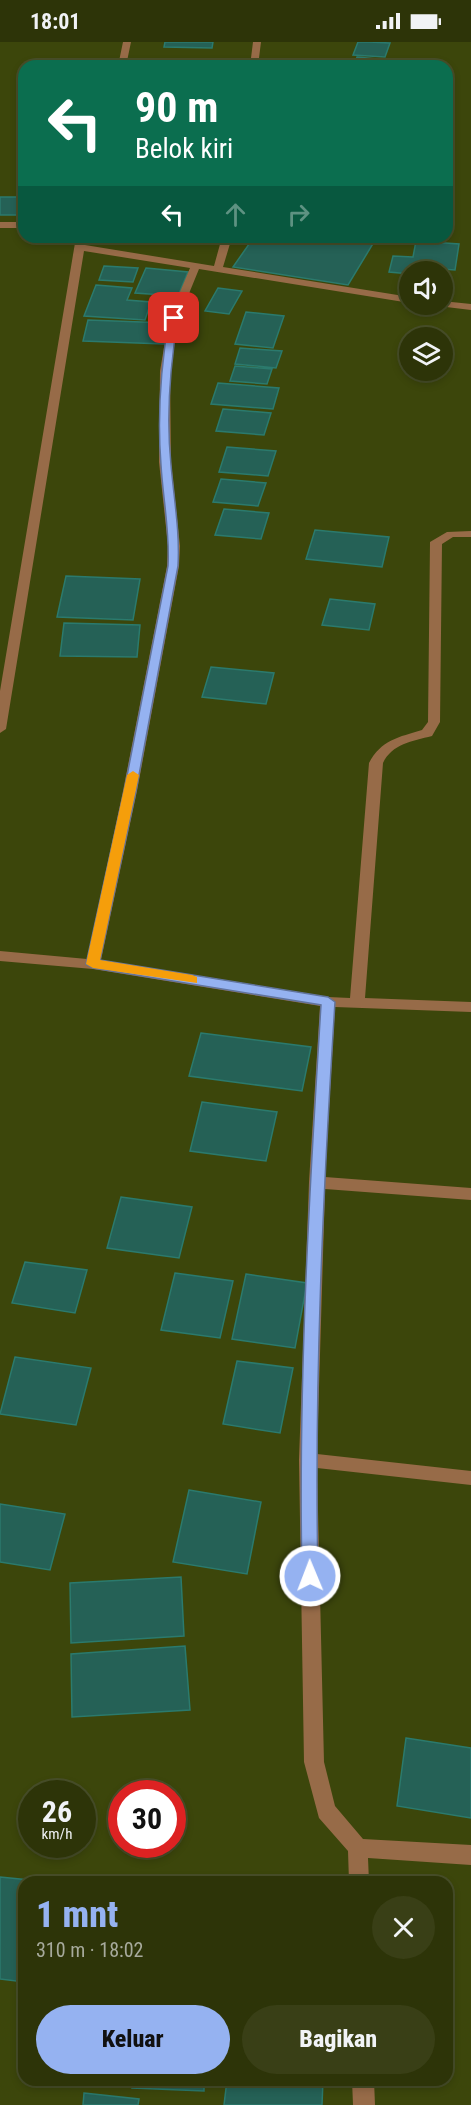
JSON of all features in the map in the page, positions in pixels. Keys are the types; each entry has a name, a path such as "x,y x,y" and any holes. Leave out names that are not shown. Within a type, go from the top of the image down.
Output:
{"street":[{"path":"123,60 127,42"},
{"path":"255,60 257,42"},
{"path":"0,225 18,225"},
{"path":"0,729 80,243"},
{"path":"85,243 196,265 399,298"},
{"path":"218,268 225,243"},
{"path":"93,964 130,791 173,566 174,546 165,462 165,371 174,318 196,265"},
{"path":"453,305 471,307"},
{"path":"357,1003 376,763 388,747 428,733 432,729 434,722 436,542 451,534 471,534"},
{"path":"0,956 93,964 328,1002 471,1008"},
{"path":"328,1002 317,1182 308,1460 314,1762 326,1811 358,1848 359,1876"},
{"path":"317,1182 471,1194"},
{"path":"308,1460 471,1478"},
{"path":"358,1848 471,1855"},
{"path":"363,2086 364,2105"}],"building":[{"path":"165,42 213,42 212,48 164,47"},
{"path":"358,42 390,43 385,57 353,55"},
{"path":"357,57 387,60 356,60"},
{"path":"0,197 18,197 18,215 0,215"},
{"path":"250,243 373,243 348,285 233,267"},
{"path":"416,243 459,244 455,270 453,270 453,261 399,261 399,273 389,272 393,256 413,257"},
{"path":"104,266 138,268 133,282 99,280"},
{"path":"146,268 188,272 178,296 135,293"},
{"path":"96,285 132,288 127,300 151,302 145,320 84,316"},
{"path":"218,288 242,291 229,314 205,311"},
{"path":"246,312 284,316 273,348 235,344"},
{"path":"88,320 168,323 164,344 83,341"},
{"path":"240,348 282,351 276,368 235,364"},
{"path":"235,366 272,369 267,384 230,381"},
{"path":"218,383 279,388 273,409 211,404"},
{"path":"223,409 271,413 264,435 216,431"},
{"path":"227,447 276,451 268,476 219,472"},
{"path":"221,479 266,483 258,506 213,502"},
{"path":"224,509 269,513 261,539 215,535"},
{"path":"315,530 389,537 382,567 306,559"},
{"path":"66,576 140,579 133,620 57,617"},
{"path":"330,599 375,604 369,630 322,625"},
{"path":"64,623 140,625 137,657 60,656"},
{"path":"211,667 274,673 266,704 202,697"},
{"path":"201,1033 311,1047 302,1091 189,1076"},
{"path":"202,1102 277,1112 266,1161 190,1151"},
{"path":"121,1197 192,1207 179,1258 107,1248"},
{"path":"25,1262 87,1270 75,1313 12,1303"},
{"path":"175,1273 233,1281 220,1338 161,1330"},
{"path":"246,1274 307,1283 295,1348 232,1339"},
{"path":"15,1357 91,1368 76,1425 0,1414"},
{"path":"237,1361 293,1368 280,1433 223,1424"},
{"path":"189,1490 261,1502 247,1574 173,1562"},
{"path":"0,1504 65,1514 50,1570 0,1562"},
{"path":"181,1577 184,1636 71,1643 70,1583"},
{"path":"185,1646 190,1710 72,1717 71,1654"},
{"path":"406,1738 471,1748 471,1818 397,1806"},
{"path":"0,1877 18,1879 18,1981 0,1979"},
{"path":"132,2086 204,2086 204,2091 132,2088"},
{"path":"226,2086 323,2086 322,2105 224,2105"},
{"path":"84,2093 139,2099 138,2105 83,2105"}],"slow traffic":[{"path":"133,775 93,964 192,980"}],"route":[{"path":"174,318 165,371 165,462 174,546 173,566 130,791 93,964 328,1002 317,1182 308,1460 310,1576"}]}
